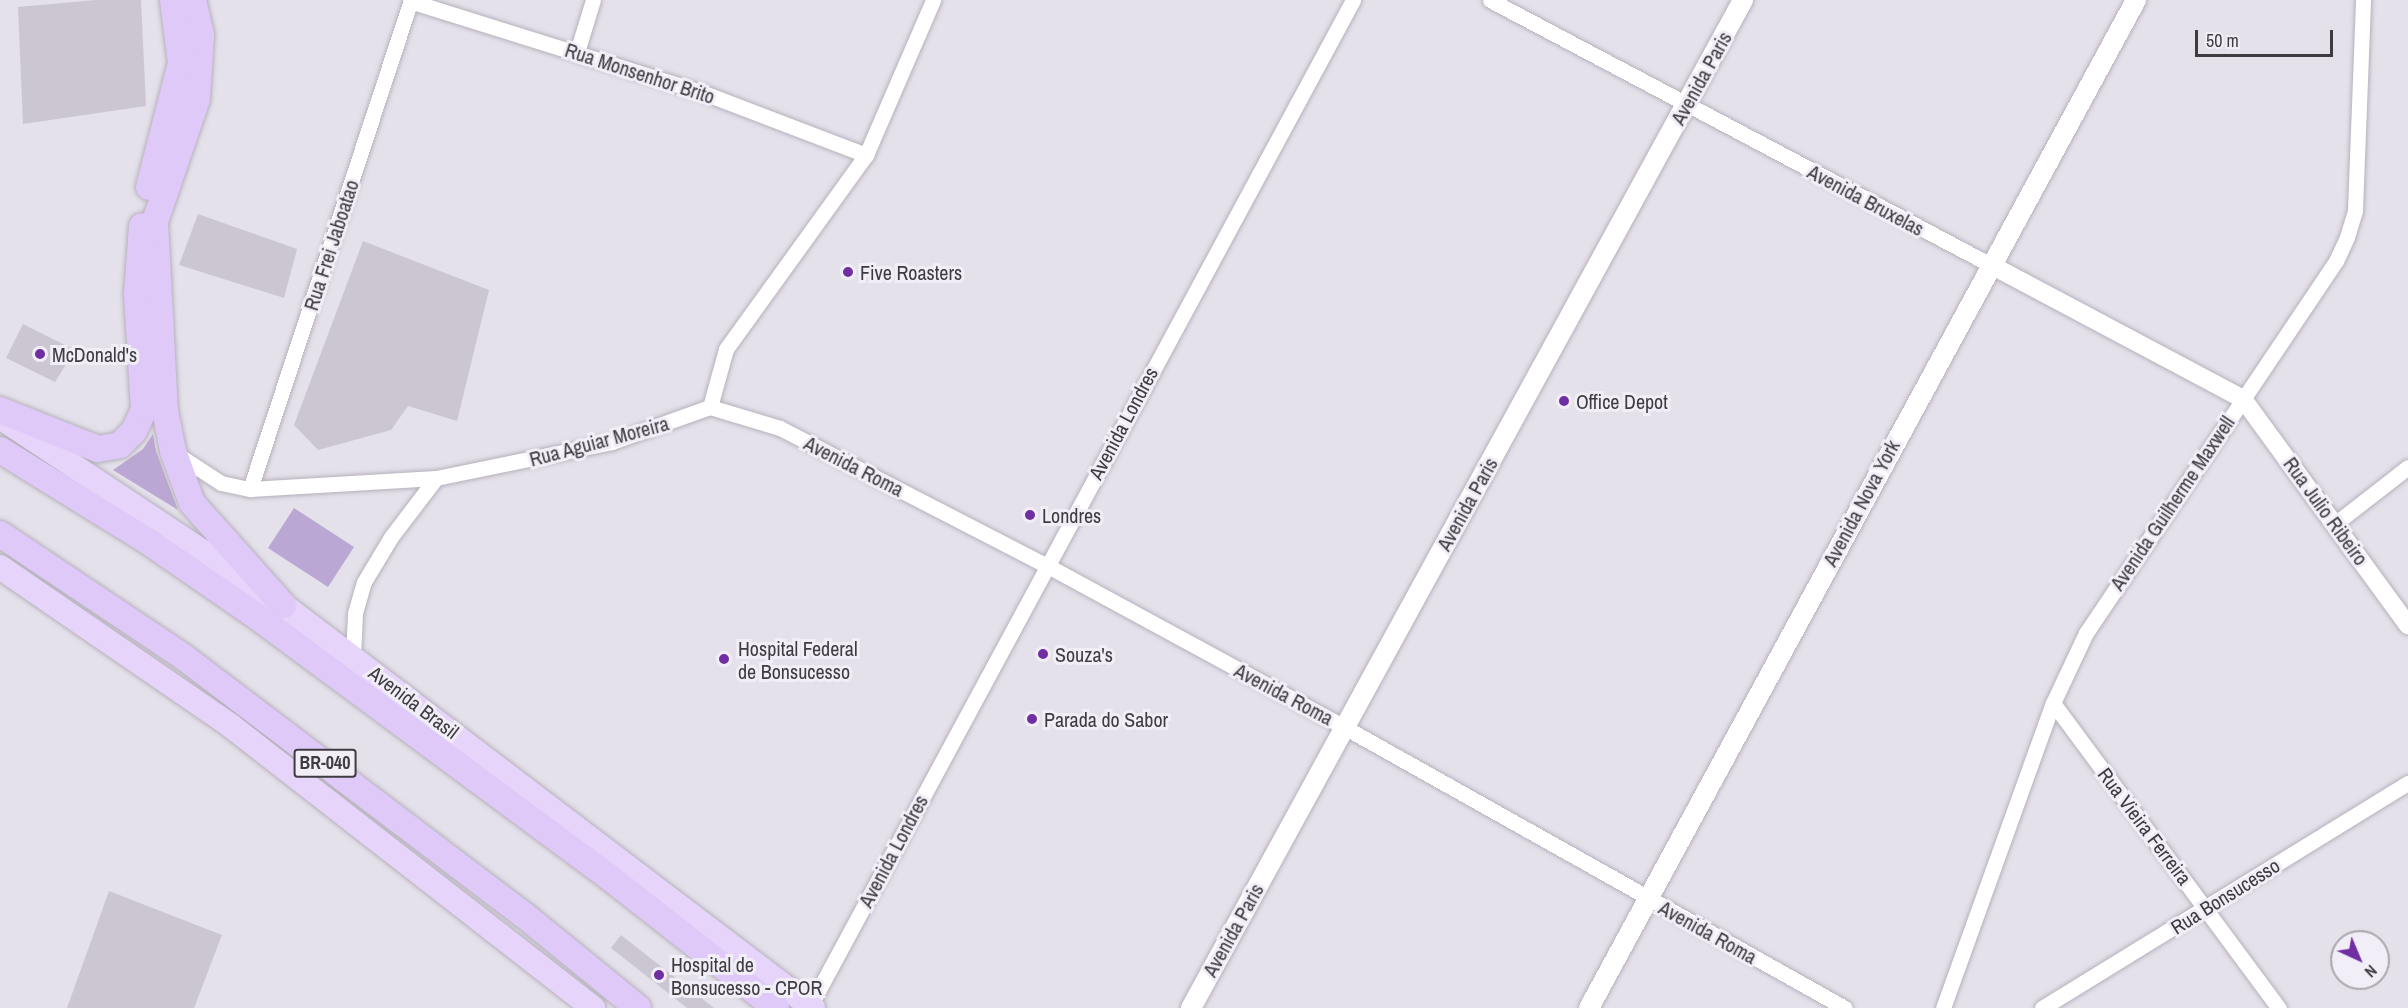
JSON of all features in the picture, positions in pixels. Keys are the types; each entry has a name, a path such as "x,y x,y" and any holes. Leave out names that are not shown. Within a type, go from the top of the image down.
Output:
{"highway":[{"path":"0,410 98,449 120,445 140,423 144,410 137,294 139,244 149,189 181,63 173,0"},
{"path":"193,0 201,35 197,99 155,222 165,411 182,481 202,518 283,605"},
{"name":"Avenida Brasil","path":"0,417 283,605 812,1007"},
{"name":"Avenida Brasil","path":"0,450 146,540 259,618 609,877 776,1008"},
{"name":"BR-040","path":"0,534 185,658 515,908 638,1008"},
{"path":"0,567 231,726 593,1008"}],"main road":[{"name":"Avenida Paris","path":"1191,1008 1743,0"},
{"name":"Avenida Nova York","path":"1589,1008 2136,0"}],"street":[{"path":"577,52 593,0"},
{"path":"710,407 726,349 866,154 933,0"},
{"name":"Avenida Londres","path":"812,1007 1046,565 1353,0"},
{"name":"Avenida Bruxelas","path":"1490,0 2243,399"},
{"name":"Avenida Guilherme Maxwell","path":"1943,1008 2053,702 2086,633 2336,261 2347,237 2355,210 2363,0"},
{"name":"Rua Monsenhor Brito","path":"411,1 701,92 866,154"},
{"name":"Rua Frei Jaboatao","path":"250,489 411,1"},
{"name":"Rua Julio Ribeiro","path":"2243,399 2336,523 2408,625"},
{"name":"Rua Aguiar Moreira","path":"173,451 207,477 250,489 436,478 612,442 710,407"},
{"name":"Avenida Roma","path":"710,407 780,428 1046,565 1344,727 1845,1008"},
{"path":"2336,523 2408,467"},
{"path":"353,657 355,613 364,582 391,537 436,478"},
{"name":"Rua Vieira Ferreira","path":"2053,702 2278,1008"},
{"name":"Rua Bonsucesso","path":"2042,1008 2408,783"}],"shaded area":[{"path":"153,434 156,451 178,510 113,470 143,449"},
{"path":"294,508 354,547 328,587 268,548"}],"building":[{"path":"96,0 141,0 146,106 23,124 18,7"},
{"path":"198,214 297,249 284,298 179,265"},
{"path":"363,241 489,290 457,421 408,406 391,430 318,450 294,425"},
{"name":"McDonald's","path":"23,324 75,350 55,382 6,358"},
{"path":"109,891 222,935 194,1008 67,1008"},
{"name":"Hospital de Bonsucesso - CPOR","path":"621,935 714,1008 687,1008 611,948"}],"place":[{"name":"Five Roasters","path":"848,272"},
{"name":"McDonald's","path":"40,354"},
{"name":"Office Depot","path":"1564,401"},
{"name":"Londres","path":"1030,515"},
{"name":"Souza's","path":"1043,654"},
{"name":"Hospital Federal de Bonsucesso","path":"724,659"},
{"name":"Parada do Sabor","path":"1032,719"},
{"name":"Hospital de Bonsucesso - CPOR","path":"659,975"}]}
